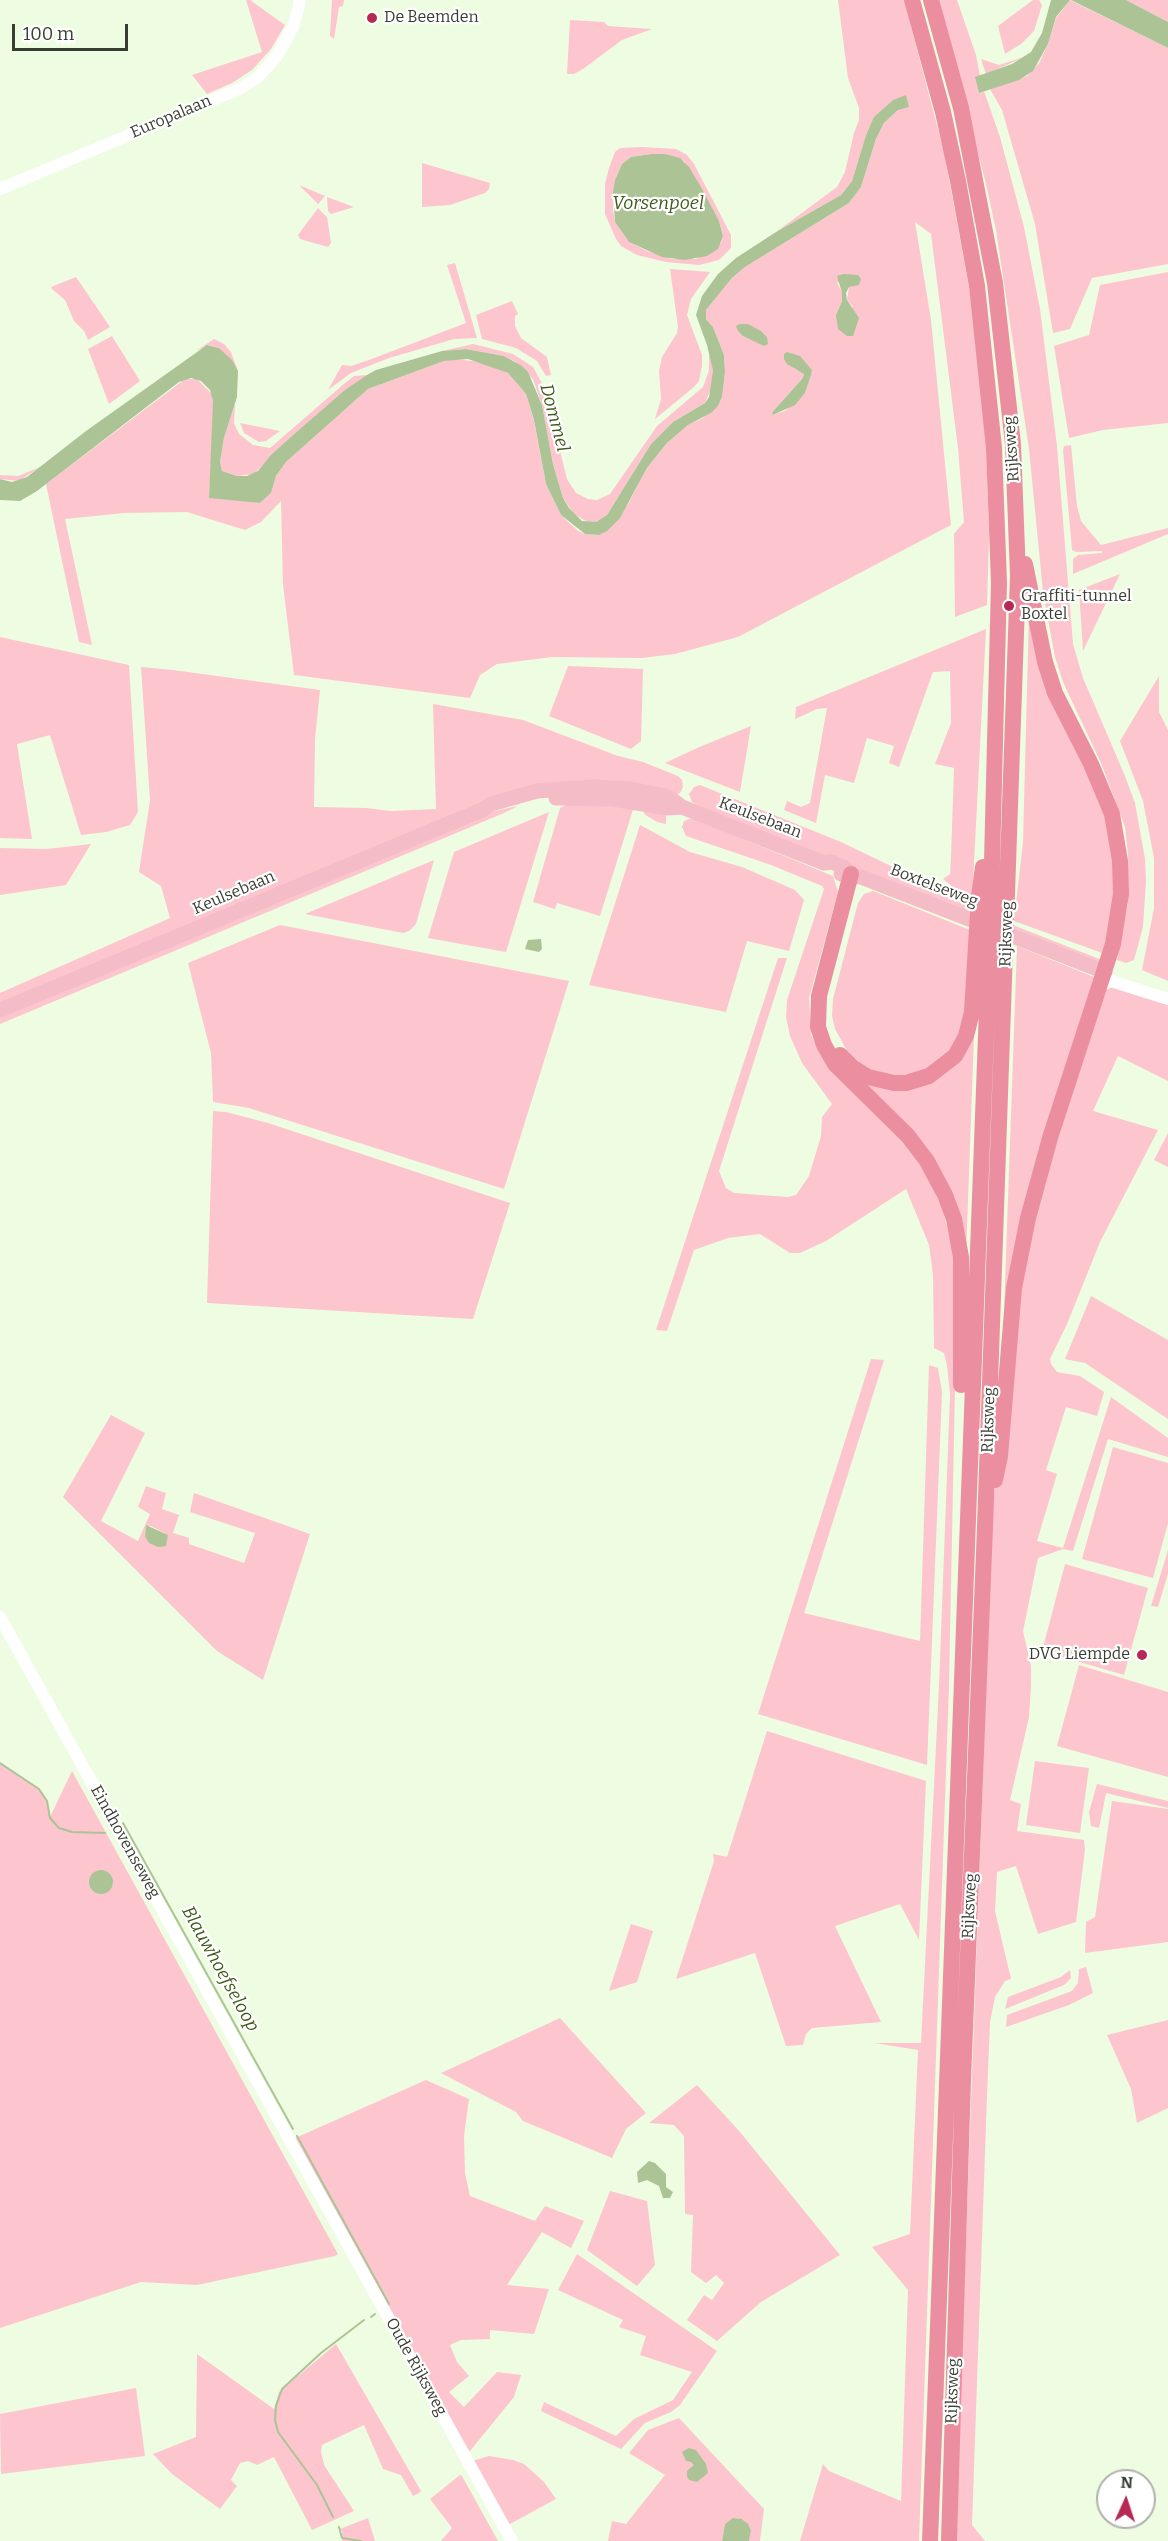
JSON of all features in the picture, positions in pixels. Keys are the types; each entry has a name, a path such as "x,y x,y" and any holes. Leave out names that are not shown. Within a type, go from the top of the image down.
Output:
{"highway":[{"name":"Rijksweg","path":"912,0 958,181 984,342 997,492 999,583 995,783 982,949 967,1527 930,2541"},
{"name":"Rijksweg","path":"931,0 952,72 986,230 997,300 1012,434 1017,537 1023,575 1017,623 985,1527 962,2092 949,2541"},
{"path":"985,1527 1000,1456 1014,1288 1028,1218 1050,1138 1105,972 1113,944 1121,894 1117,837 1105,795 1055,693 1040,645 1023,575"},
{"path":"856,875 825,1010 827,1027 835,1047 845,1060 861,1073 885,1082 906,1083 929,1076 955,1056 966,1036 982,949"},
{"path":"856,875 819,996 818,1027 824,1045 835,1064 895,1122 927,1161 954,1219 961,1257 961,1455 967,1527"}],"main road":[{"name":"Keulsebaan","path":"0,1010 482,810 552,799 582,798 633,801 667,808 681,807 824,863"},
{"name":"Boxtelseweg","path":"824,863 832,862 856,875 1105,972"}],"street":[{"name":"Europalaan","path":"0,189 239,89 257,78 277,56 294,25 300,0"},
{"name":"Boxtelseweg","path":"1105,972 1141,984 1151,992 1168,999"},
{"name":"Eindhovenseweg","path":"0,1617 320,2194"},
{"name":"Oude Rijksweg","path":"320,2194 512,2541"}],"shaded area":[{"path":"246,0 250,0 285,25 271,49 252,70 232,83 207,94 192,75 262,52"},
{"path":"332,0 344,0 343,6 339,7 334,39 330,36"},
{"path":"838,0 904,0 944,152 970,293 986,439 989,536 987,605 955,617 954,534 964,522 958,448 931,234 915,222 931,320 951,525 738,637 675,654 642,658 552,657 497,664 480,675 470,698 294,675 283,585 281,501 261,522 245,530 187,512 124,513 65,519 92,645 79,642 46,484 185,379 197,379 212,394 214,410 209,497 260,503 271,493 276,476 286,462 368,389 444,361 455,359 480,362 508,373 526,394 534,421 546,484 561,515 578,531 599,535 628,504 647,468 667,443 688,425 703,418 718,406 722,397 724,355 713,327 706,319 706,310 732,278 745,267 849,203 861,187 876,139 884,123 898,110 906,96 893,100 875,117 866,135 852,181 841,195 776,232 837,187 845,172 859,120 859,108 848,78","holes":["837,282 849,287 847,300 853,307 836,315 842,301 842,293","793,368 812,370 805,393 785,411 773,415 775,409 802,379 804,373"]},
{"path":"938,0 957,0 976,55 980,76 976,78 979,93 984,91 1000,137 1024,227 1040,309 1057,446 1073,644 1083,678 1135,803 1145,859 1143,927 1134,960 1126,963 1117,960 1128,904 1128,854 1125,827 1101,763 1063,682 1055,657 1043,592 1029,449 996,230"},
{"path":"1033,0 1039,0 1042,5 1034,31 1021,44 1005,54 998,26"},
{"path":"1070,0 1168,48 1168,264 1092,278 1070,329 1053,333 1035,224 1002,110 990,89 1027,76 1039,63 1056,18"},
{"path":"1126,0 1168,0 1168,22"},
{"path":"570,20 604,22 608,26 652,29 622,40 583,69 574,74 567,74"},
{"path":"1027,56 986,74 981,59 999,65"},
{"path":"620,148 676,149 687,155 731,235 731,248 719,260 699,265 666,262 637,255 621,246 605,214 605,184 615,152","holes":["665,154 684,161 719,221 723,235 721,243 696,259 672,259 647,251 629,242 615,222 613,210 615,180 622,164 631,157"]},
{"path":"422,163 490,183 489,189 485,193 450,205 422,207"},
{"path":"299,185 325,196 318,204"},
{"path":"327,197 354,207 331,214 328,211"},
{"path":"318,208 327,217 331,243 328,247 300,239 298,235"},
{"path":"455,263 477,338 454,339 389,358 351,373 328,390 342,365 351,366 369,360 466,323 447,265"},
{"path":"670,269 710,272 691,299 687,315 702,355 702,366 699,381 694,387 655,419 661,399 659,371 662,357 677,333 678,327"},
{"path":"1168,272 1168,423 1103,430 1069,438 1054,346 1089,335 1100,285"},
{"path":"76,277 110,327 88,340 84,331 74,321 65,300 51,287"},
{"path":"512,301 518,314 515,316 515,326 521,338 547,357 551,375 546,376 537,361 516,348 482,339 476,315"},
{"path":"112,336 140,381 109,404 88,349"},
{"path":"214,339 224,344 231,352 238,371 219,348 209,345 196,351"},
{"path":"473,344 513,354 533,367 544,387 567,479 576,493 588,499 597,500 610,494 657,426 703,387 709,370 709,353 713,384 705,403 673,422 651,444 607,515 596,522 589,523 574,514 563,498 553,464 542,405 533,379 514,361 504,356 466,349 442,351"},
{"path":"367,375 292,436 254,474 237,476 222,471 220,462 224,438 235,404 234,423 239,434 253,445 270,448 354,376"},
{"path":"240,423 280,431 266,441 259,442 244,433"},
{"path":"1071,445 1077,506 1081,521 1101,545 1168,528 1168,534 1073,574 1073,559 1078,555 1102,553 1102,551 1076,552 1072,550 1063,450 1064,446"},
{"path":"40,467 19,481 0,479 0,475 18,476"},
{"path":"1120,574 1107,601 1083,651 1079,590"},
{"path":"1029,613 1107,816 1116,883 1105,954 1014,921 1023,842"},
{"path":"986,629 972,903 943,879 950,874 954,768 935,764 951,723 950,671 933,672 899,767 889,763 894,746 867,738 854,783 825,775 816,823 784,810 787,801 801,807 810,803 827,708 817,709 795,719 796,707"},
{"path":"0,637 129,665 138,812 130,825 106,832 81,835 50,735 17,744 32,839 0,838"},
{"path":"568,666 643,669 641,741 631,749 549,716"},
{"path":"141,667 320,690 315,739 314,807 390,811 436,809 433,704 523,720 678,776 682,780 683,787 680,793 675,795 544,787 0,1003 0,993 170,918 161,886 139,872 150,800"},
{"path":"1159,676 1159,712 1168,730 1168,981 1142,970 1154,908 1154,858 1143,801 1120,741"},
{"path":"751,726 740,792 665,763 697,748"},
{"path":"700,785 841,842 922,881 972,909 1102,960 1099,962 1014,931 699,806 692,802 689,794 694,787"},
{"path":"578,800 635,803 600,916 557,903 555,909 533,902 560,808"},
{"path":"646,805 666,810 666,824 657,822 644,814"},
{"path":"518,806 0,1024 0,1015 455,826 495,811"},
{"path":"549,812 506,952 428,938 454,852"},
{"path":"692,818 833,876 838,892 809,998 811,1035 825,1062 897,1133 929,1176 944,1215 951,1242 957,1286 949,1686 919,2541 800,2541 823,2464 829,2471 901,2501 908,2290 872,2247 910,2234 918,2050 874,2043 921,2043 939,1686 950,1395 947,1365 944,1353 934,1348 933,1275 929,1245 906,1189 826,1241 800,1253 790,1253 760,1234 728,1238 694,1250 667,1331 656,1330 778,958 787,958 719,1171 726,1188 734,1193 788,1197 796,1195 809,1176 821,1136 822,1117 832,1104 802,1063 790,1036 786,1017 787,1000 824,889 822,886 771,865 686,836 682,827 684,821"},
{"path":"640,825 690,852 742,867 795,890 804,900 789,951 747,941 726,1012 589,985"},
{"path":"91,844 66,885 0,895 0,848 47,849"},
{"path":"434,860 416,924 409,931 403,933 305,914"},
{"path":"873,891 970,930 966,1009 961,1029 950,1052 934,1065 917,1073 896,1076 879,1074 851,1058 835,1029 832,1016 833,999 858,903 864,894"},
{"path":"280,925 569,981 504,1189 249,1108 213,1102 211,1053 188,963"},
{"path":"1017,946 1094,977 1053,1120 1002,1368"},
{"path":"1115,986 1168,1004 1168,1081 1118,1056 1093,1111 1158,1130 1100,1242 1067,1324 1050,1359 1057,1372 1080,1376 1104,1392 1097,1416 1066,1407 1046,1470 1057,1474 1037,1541 1063,1548 1111,1397 1168,1438 1168,1457 1108,1439 1073,1551 1063,1549 1038,1558 1023,1631 1031,1666 1031,1687 1029,1717 1010,1800 1021,1804 1017,1831 1084,1840 1085,1850 1076,1922 1038,1934 1016,1866 997,1872 995,1911 1011,1979 1005,1981 995,1997 990,2022 972,2525 985,2541 955,2541 993,1499 1029,1229 1106,990"},
{"path":"974,1036 966,1256 951,1203 849,1070 908,1087"},
{"path":"213,1111 268,1123 510,1203 473,1319 207,1303"},
{"path":"1168,1133 1168,1167 1154,1160"},
{"path":"1091,1296 1168,1340 1168,1419 1085,1363 1065,1359"},
{"path":"871,1359 884,1360 804,1613 920,1641 929,1365 938,1368 942,1392 927,1765 758,1714"},
{"path":"111,1415 145,1433 101,1521 138,1541 150,1514 138,1507 146,1486 166,1493 162,1509 179,1515 173,1533 189,1538 189,1544 244,1563 255,1533 190,1512 194,1493 310,1534 263,1680 217,1651 63,1497","holes":["146,1526 151,1526 168,1535 145,1536"]},
{"path":"1113,1447 1168,1463 1168,1523 1153,1578 1082,1559"},
{"path":"1168,1550 1168,1574 1158,1607 1151,1606"},
{"path":"1065,1564 1148,1588 1124,1675 1042,1651"},
{"path":"1079,1665 1168,1692 1168,1777 1057,1746"},
{"path":"767,1731 926,1781 919,1940 900,1904 835,1926 881,2022 812,2028 806,2034 803,2045 786,2046 755,1953 676,1979 714,1861 713,1854 727,1857"},
{"path":"1035,1761 1089,1768 1080,1833 1026,1825"},
{"path":"0,1763 39,1789 47,1801 50,1817 72,1771 338,2254 197,2285 141,2282 0,2328","holes":["101,1870 110,1874 113,1884 110,1890 101,1894 95,1892 91,1887 95,1872"]},
{"path":"1097,1784 1168,1801 1168,1808 1106,1793 1099,1828 1091,1826 1089,1812"},
{"path":"1112,1801 1168,1809 1168,1942 1085,1953 1086,1922 1095,1917"},
{"path":"631,1924 653,1931 637,1982 609,1991"},
{"path":"1086,1967 1093,1993 1069,2005 1006,2027 1007,2015 1072,1991 1078,1983 1079,1969"},
{"path":"1070,1970 1071,1978 1064,1985 1005,2009 1008,1997 1061,1977"},
{"path":"560,2018 646,2113 626,2129 612,2158 523,2121 516,2112 441,2073"},
{"path":"1168,2020 1168,2108 1137,2123 1131,2089 1107,2035"},
{"path":"426,2080 469,2099 464,2136 465,2173 470,2196 535,2221 545,2206 584,2221 571,2248 542,2232 507,2285 549,2289 534,2334 490,2330 490,2339 461,2340 450,2345 457,2362 469,2376 449,2392 464,2407 497,2372 521,2375 514,2397 470,2451 466,2451 293,2139"},
{"path":"697,2085 740,2132 840,2255 761,2302 717,2341 687,2320 704,2295 712,2300 724,2283 716,2275 706,2283 691,2272 693,2215 685,2214 684,2136 674,2125 649,2123"},
{"path":"610,2191 647,2201 655,2265 637,2286 587,2250"},
{"path":"577,2254 717,2351 680,2405 671,2412 645,2423 621,2449 541,2411 544,2402 616,2436 634,2419 673,2400 692,2372 640,2355 646,2336 619,2327 623,2320 558,2290"},
{"path":"336,2344 421,2491 419,2493 413,2496 401,2475 383,2469 364,2425 322,2445 321,2452 324,2465 354,2511 312,2530 274,2457 257,2465 248,2461 240,2463 231,2480 237,2486 220,2509 172,2474 153,2454 196,2437 197,2354 274,2409 279,2392"},
{"path":"136,2388 145,2456 1,2474 0,2414"},
{"path":"679,2418 764,2509 760,2541 749,2541 751,2531 744,2520 736,2518 725,2524 722,2541 608,2541 612,2521 626,2524 665,2475 629,2453 648,2430"},
{"path":"489,2456 524,2464 544,2482 556,2499 508,2525 472,2461"},
{"path":"460,2475 498,2541 441,2541 452,2528 430,2499"},
{"path":"368,2518 375,2541 342,2541 340,2529"}],"water":[{"path":"1051,0 1070,0 1056,17 1048,44 1033,71 1019,80 979,93 975,77 1012,64 1031,52 1042,33"},
{"path":"1071,0 1126,0 1168,22 1168,48"},
{"path":"906,95 909,107 898,110 884,123 876,139 861,187 849,203 745,267 732,278 706,310 706,319 713,327 724,355 725,372 722,397 718,406 711,413 688,425 667,443 647,468 620,518 607,531 599,535 585,534 561,515 546,484 534,420 526,394 508,373 468,359 444,361 368,389 286,462 276,476 271,493 260,503 209,498 213,401 210,390 201,381 191,378 179,382 37,491 20,501 0,500 0,479 12,482 27,477 86,431 207,345 219,348 232,360 238,371 237,397 224,438 220,462 222,471 237,476 247,476 258,471 270,456 345,390 376,370 442,351 466,349 504,356 528,372 542,405 553,464 563,498 582,521 596,522 607,515 651,444 673,422 705,403 709,397 713,371 707,345 696,315 702,296 718,274 736,258 841,195 852,181 874,117 893,100"},
{"name":"Vorsenpoel","path":"665,154 680,158 689,167 701,187 719,221 723,236 718,249 707,256 685,260 662,257 629,242 615,222 613,192 622,164 631,157"},
{"path":"858,275 861,279 859,285 849,287 846,293 847,300 859,318 853,336 847,336 838,329 836,315 842,301 842,293 837,276"},
{"path":"748,324 761,331 767,337 768,344 764,346 743,336 736,326"},
{"path":"787,352 800,356 812,370 811,375 805,393 795,405 773,415 775,409 804,374 787,364 784,354"},
{"path":"541,939 542,949 539,952 525,949 528,940"},
{"path":"146,1525 168,1535 166,1546 158,1547 149,1543 145,1536"},
{"path":"101,1870 109,1874 113,1882 109,1890 101,1894 93,1890 89,1882 93,1874"},
{"path":"649,2161 655,2163 666,2174 666,2187 673,2192 670,2198 663,2198 659,2186 647,2180 638,2183 637,2172"},
{"path":"689,2448 696,2450 706,2464 708,2473 697,2482 689,2480 687,2476 687,2471 694,2465 686,2461 682,2452"},
{"path":"733,2518 742,2519 748,2524 751,2531 749,2541 722,2541 725,2524"}],"waterway":[{"name":"Blauwhoefseloop","path":"0,1763 39,1789 47,1801 50,1818 59,1828 72,1832 105,1833"},
{"name":"Blauwhoefseloop","path":"123,1823 293,2129"},
{"name":"Blauwhoefseloop","path":"297,2136 389,2304"},
{"name":"Blauwhoefseloop","path":"371,2317 375,2314"},
{"name":"Blauwhoefseloop","path":"333,2517 317,2485 278,2432 275,2420 276,2406 282,2389 321,2353 364,2320"},
{"name":"Blauwhoefseloop","path":"339,2527 342,2538 361,2541"}],"place":[{"name":"De Beemden","path":"372,18"},
{"name":"Graffiti-tunnel Boxtel","path":"1009,606"},
{"name":"DVG Liempde","path":"1142,1655"}],"water label":[{"name":"Dommel","path":"554,418"}]}
